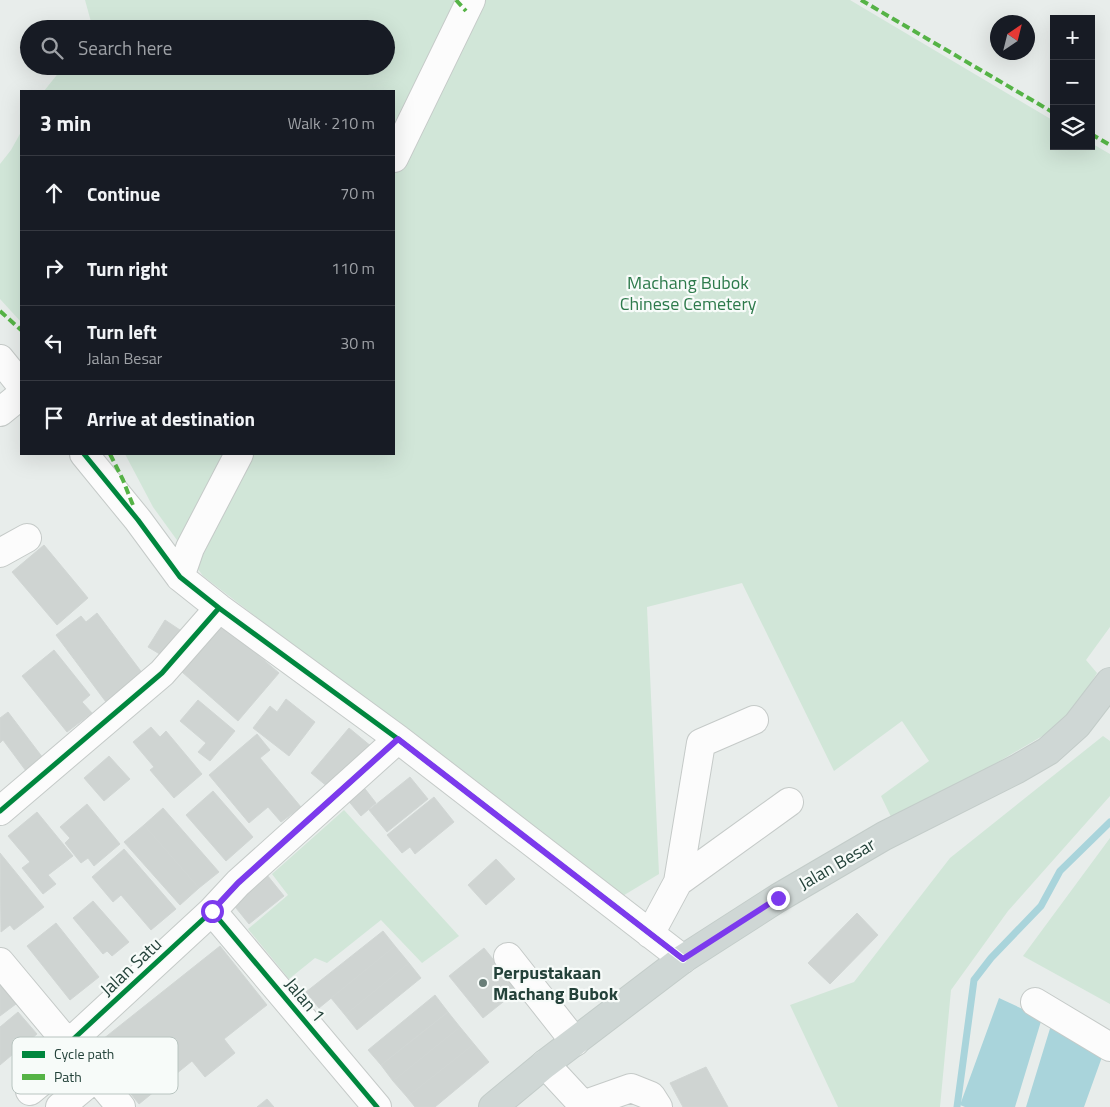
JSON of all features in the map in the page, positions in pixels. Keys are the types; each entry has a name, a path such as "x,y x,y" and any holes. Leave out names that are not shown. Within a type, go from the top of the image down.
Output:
{"main road":[{"name":"Jalan Besar","path":"494,1107 546,1064 683,959 778,898 884,836 1017,769 1048,751 1077,725 1110,682"}],"street":[{"path":"395,156 471,0"},
{"path":"0,359 20,384"},
{"path":"0,412 20,396"},
{"path":"85,455 138,520 180,577 219,608 398,739 683,959"},
{"path":"180,577 190,548 238,455"},
{"path":"0,553 27,538"},
{"path":"0,811 162,673 219,608"},
{"path":"650,934 678,882 701,743 754,720"},
{"name":"Jalan Satu","path":"84,1037 238,883 398,739"},
{"path":"678,882 790,802"},
{"name":"Jalan 1","path":"212,911 377,1107"},
{"path":"508,957 575,1042"},
{"path":"0,962 62,1037"},
{"path":"1035,1002 1110,1047"},
{"path":"546,1064 581,1106 631,1088 651,1096 658,1107"},
{"path":"60,1107 76,1094"},
{"path":"109,1094 120,1107"}],"green space":[{"name":"Machang Bubok Chinese Cemetery","path":"85,0 850,0 1050,119 1050,150 1095,150 1095,145 1110,154 1110,627 1086,660 1097,673 1068,721 894,823 881,796 929,761 902,721 834,771 742,583 647,607 659,874 621,897 203,576 153,507 126,455 395,455 395,90 45,90 57,75 395,75 395,20 91,20"},
{"path":"20,134 20,321 0,299 0,164"},
{"path":"1103,736 1110,741 1110,796 1008,911 951,990 940,1107 838,1107 790,1005 854,982 950,858"},
{"path":"344,810 459,936 422,963 381,920 327,963 315,958 289,979 248,929 288,895 272,874"},
{"path":"1110,838 1110,1004 1023,956"}],"water":[{"path":"999,998 1042,1018 1015,1107 965,1107 960,1105"},
{"path":"1052,1022 1102,1057 1084,1107 1026,1107"}],"building":[{"path":"44,545 88,598 57,625 12,572"},
{"path":"97,613 143,674 106,702 56,635 81,616 86,622"},
{"path":"165,620 180,630 168,659 148,647"},
{"path":"223,625 279,673 238,721 182,672"},
{"path":"54,650 90,695 82,702 92,713 67,732 22,676"},
{"path":"286,699 315,722 289,756 253,728 270,706 277,712"},
{"path":"198,700 235,731 210,761 198,752 206,743 180,721"},
{"path":"8,712 43,758 26,771 3,740 0,743 0,718"},
{"path":"151,727 160,737 166,731 202,774 174,798 150,770 154,767 133,742"},
{"path":"349,728 372,747 334,792 311,773"},
{"path":"257,734 270,750 260,758 301,807 281,822 268,807 249,823 209,775"},
{"path":"109,756 130,779 104,801 84,778"},
{"path":"410,777 428,799 387,832 369,810"},
{"path":"362,785 376,803 361,816 346,798"},
{"path":"213,791 253,837 226,861 186,815"},
{"path":"434,797 454,822 415,854 410,847 402,853 387,835"},
{"path":"87,804 120,844 94,866 88,858 81,863 65,843 70,838 60,827"},
{"path":"163,808 219,872 199,888 144,825"},
{"path":"37,812 73,856 48,875 56,884 43,894 22,868 30,862 8,836"},
{"path":"144,825 199,888 180,905 124,842"},
{"path":"124,849 176,909 151,930 121,895 113,902 92,877"},
{"path":"0,853 44,907 14,930 10,925 1,932"},
{"path":"496,859 515,879 486,905 468,885"},
{"path":"267,875 284,896 249,924 232,903"},
{"path":"93,901 129,942 112,956 107,951 103,954 73,918"},
{"path":"857,913 878,935 830,984 808,963"},
{"path":"56,923 99,977 70,1000 27,946"},
{"path":"383,931 395,946 319,1008 306,992"},
{"path":"220,946 267,1005 224,1039 235,1053 205,1077 192,1061 178,1072 178,1037 106,1037"},
{"path":"395,946 409,963 345,1015 331,998"},
{"name":"Perpustakaan Machang Bubok","path":"484,948 518,990 483,1018 449,976"},
{"path":"409,963 421,978 357,1030 345,1015"},
{"path":"0,984 16,1004 0,1016"},
{"path":"435,995 448,1012 381,1065 368,1050"},
{"path":"18,1012 37,1034 33,1037 12,1037 12,1055 0,1065 0,1027"},
{"path":"448,1012 460,1027 393,1081 381,1065"},
{"path":"460,1027 474,1044 407,1097 393,1081"},
{"path":"474,1044 489,1062 435,1107 415,1107 407,1097"},
{"path":"706,1067 728,1107 683,1107 670,1083"},
{"path":"131,1094 151,1094 139,1104"},
{"path":"267,1099 274,1107 257,1107"}],"waterway":[{"path":"957,1107 974,980 991,958 1041,906 1060,871 1110,822"}],"marked path":[{"path":"456,0 466,11"},
{"path":"861,0 1050,111"},
{"path":"1095,136 1110,145"},
{"path":"0,311 20,329"},
{"path":"110,455 134,508"}],"cycle path":[{"path":"85,455 138,520 180,577 219,608 398,739 683,959"},
{"path":"0,811 162,673 219,608"},
{"path":"76,1037 212,911 238,883 398,739"},
{"path":"212,911 377,1107"}],"place":[{"name":"Perpustakaan Machang Bubok","path":"483,983"}],"route":[{"path":"212,911 238,883 398,739 683,959 778,898"}]}
